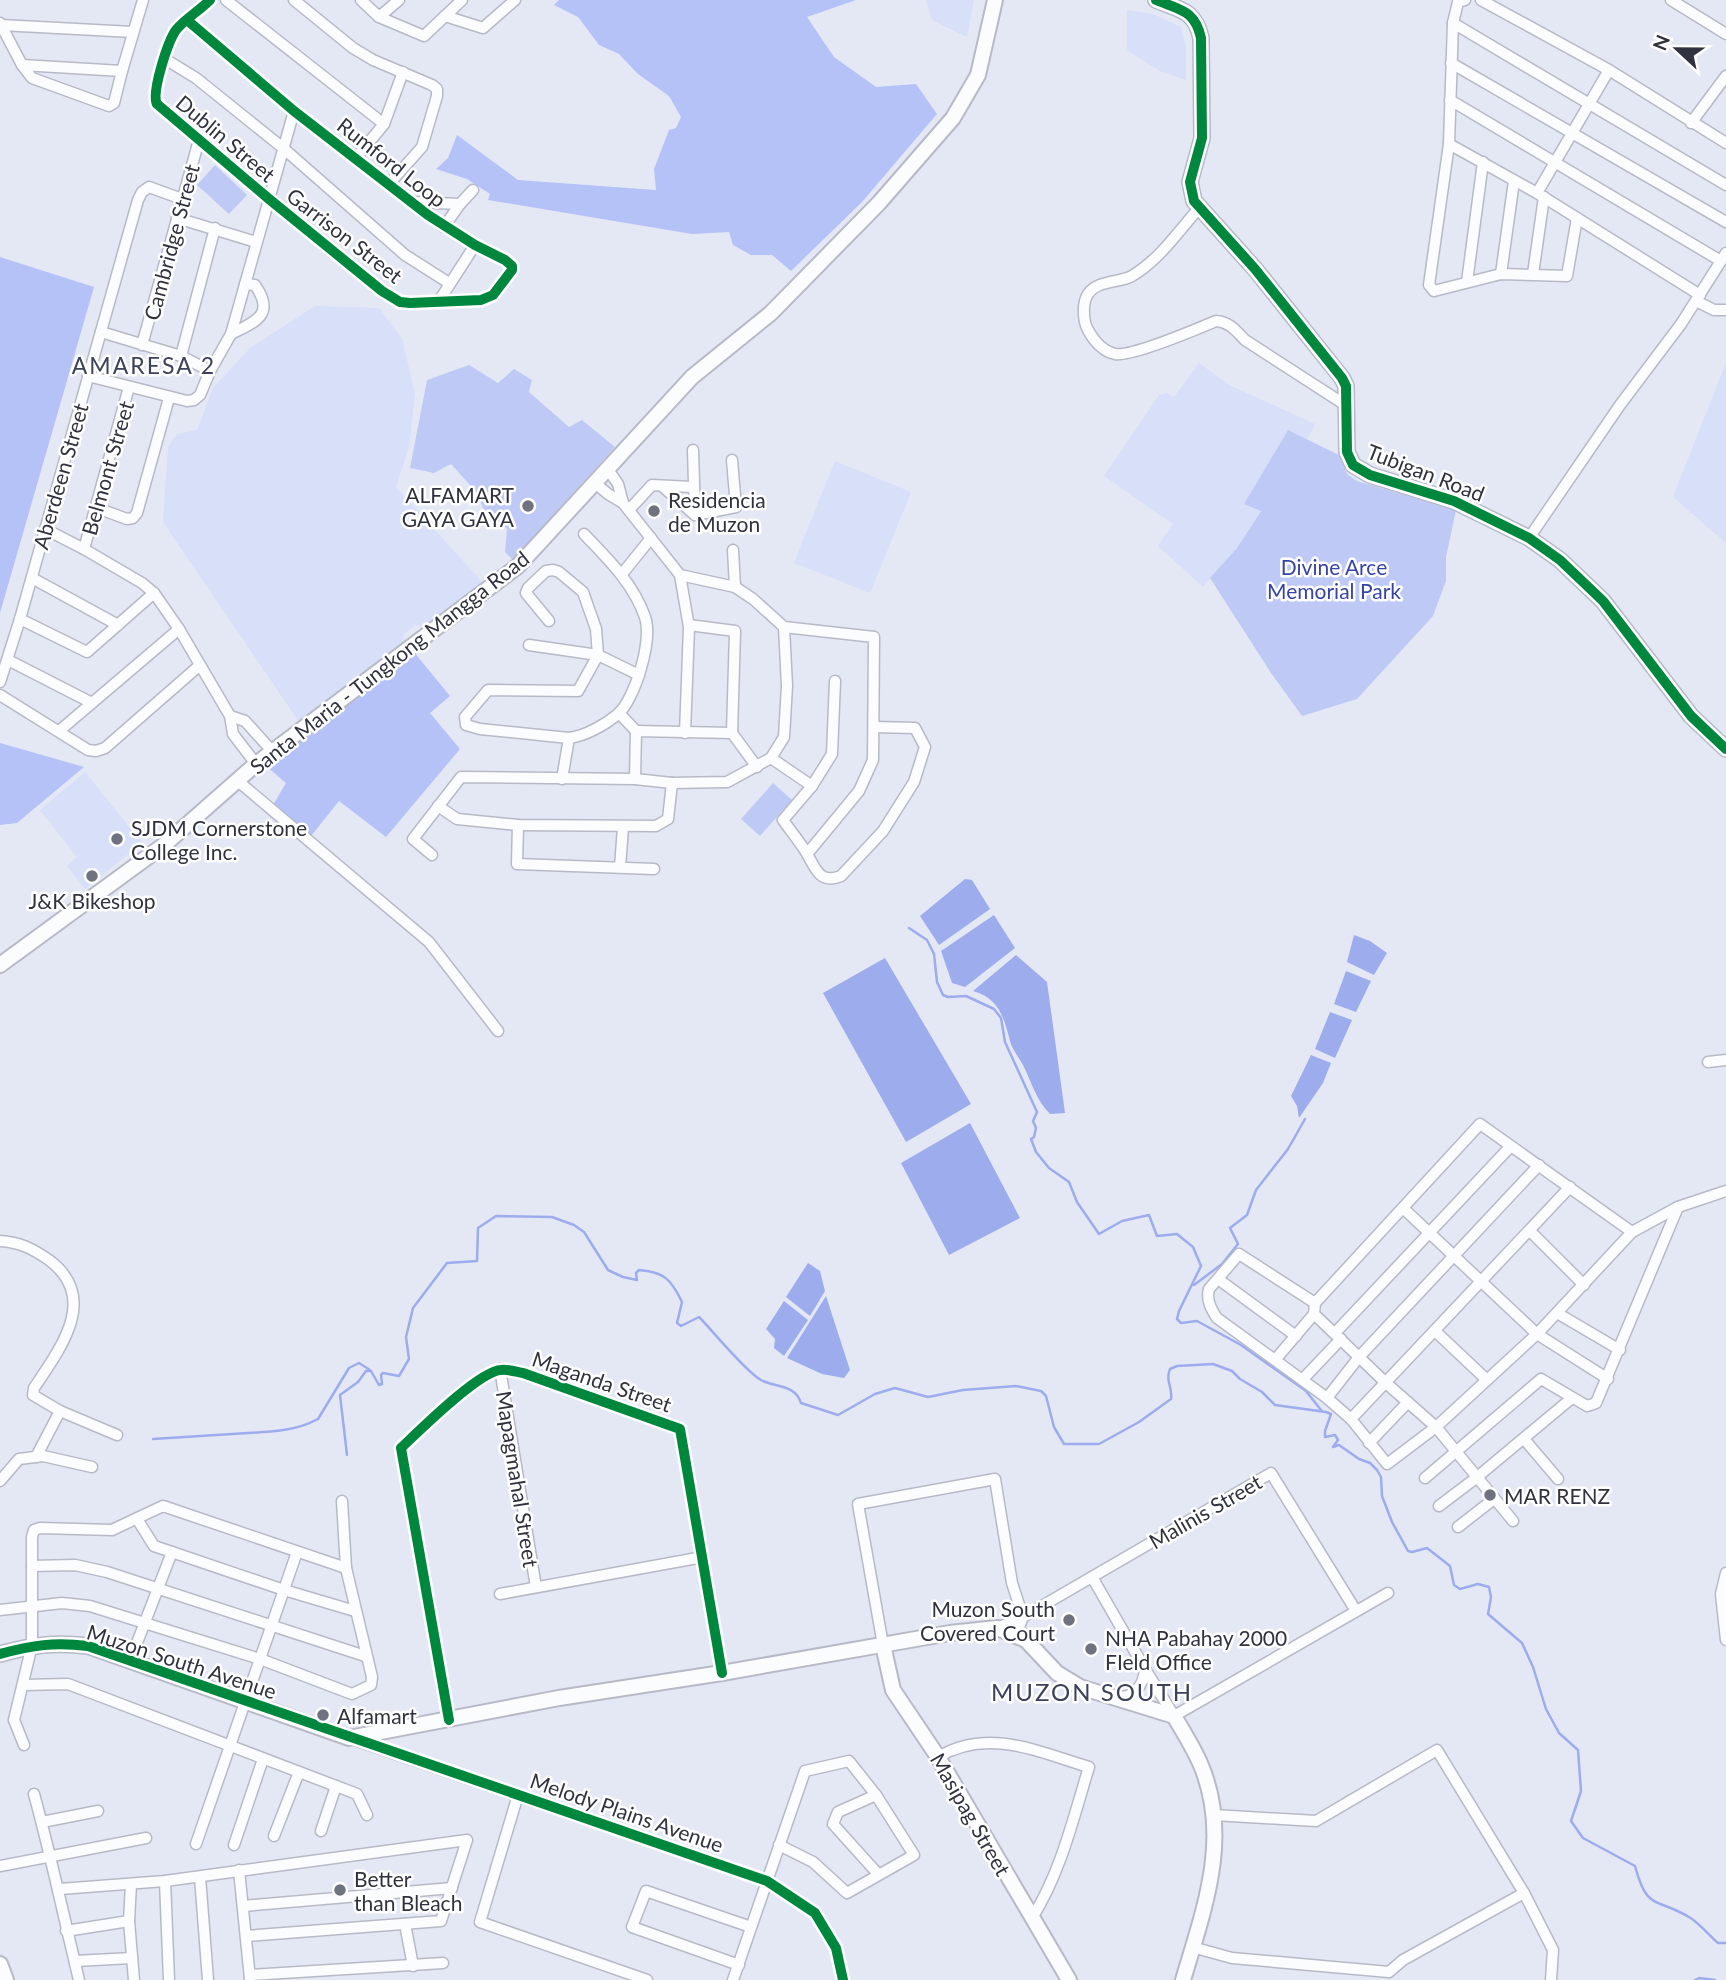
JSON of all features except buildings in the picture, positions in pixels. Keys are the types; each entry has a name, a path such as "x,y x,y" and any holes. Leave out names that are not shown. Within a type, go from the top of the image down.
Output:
{"street":[{"path":"0,24 32,78 109,106 114,103 143,0"},
{"name":"Dublin Street","path":"210,0 176,30 170,40 155,100 269,199"},
{"path":"226,0 384,124"},
{"path":"294,0 353,48 437,89 438,96 422,147 389,184"},
{"path":"361,0 379,17 424,36 462,0"},
{"path":"379,17 399,0"},
{"path":"444,16 482,28 515,0"},
{"name":"Santa Maria - Tungkong Mangga Road","path":"0,965 164,845 239,782 256,764 518,566 692,377 771,313 878,203 953,118 978,75 995,0"},
{"path":"1156,0 1188,13 1199,28 1203,59 1202,138 1190,183 1194,201 1199,208 1154,262 1128,278 1096,286 1087,294 1084,307 1086,326 1104,350 1124,355 1216,321 1224,322 1232,326 1245,340 1347,406"},
{"path":"1465,0 1458,2 1453,23 1448,144 1429,285 1434,291 1501,274 1567,276 1577,218"},
{"path":"1481,0 1609,70 1726,143"},
{"path":"1671,0 1726,34"},
{"name":"Rumford Loop","path":"187,20 294,111 444,227 509,262 512,270 487,299 439,301"},
{"path":"1453,23 1726,185"},
{"path":"0,24 133,32"},
{"path":"164,59 196,78 283,148 405,255 449,283"},
{"path":"1451,62 1726,222"},
{"path":"22,65 122,71"},
{"path":"1533,274 1540,195 1555,162 1609,70"},
{"path":"356,158 384,124 403,72"},
{"path":"1691,123 1726,76"},
{"path":"1450,100 1724,257 1529,538"},
{"path":"88,376 169,398 187,401 200,395 209,371 230,334 294,111"},
{"name":"Cambridge Street","path":"142,345 199,140"},
{"path":"1448,144 1577,218 1714,310 1726,310"},
{"path":"1467,282 1483,162"},
{"path":"1501,274 1514,181"},
{"name":"Aberdeen Street","path":"0,682 142,191 149,187 182,199"},
{"path":"444,227 473,190"},
{"name":"Garrison Street","path":"269,199 400,302 439,301"},
{"path":"411,202 460,204"},
{"name":"Tubigan Road","path":"1199,208 1255,269 1338,372 1346,386 1347,452 1353,465 1370,475 1454,501 1529,538 1560,560 1603,601 1691,716 1725,744"},
{"path":"177,218 256,242"},
{"path":"181,356 215,228"},
{"path":"439,301 475,245"},
{"path":"230,334 263,315 265,310 255,285 245,284"},
{"path":"101,332 181,356 209,371"},
{"name":"Belmont Street","path":"84,549 129,387"},
{"path":"97,508 127,519 133,518 137,513 169,398"},
{"path":"693,450 692,487 695,515"},
{"path":"695,515 736,507 732,460"},
{"path":"607,468 618,484 626,506 680,575 689,625 685,733"},
{"path":"594,481 607,494 626,506"},
{"path":"626,506 652,485 692,487"},
{"path":"662,486 695,515"},
{"path":"45,529 142,583 154,593 179,629 230,716 233,733 256,764"},
{"path":"549,621 526,593 528,587 546,571 553,570 583,592 596,629 598,655 578,691 488,690 465,717 466,725 480,729 569,738 581,737 620,713 645,658 646,619 622,575 584,534"},
{"path":"622,575 651,538"},
{"path":"733,550 735,587"},
{"path":"680,575 735,587 753,599 783,627 874,637 873,761 859,791 807,854"},
{"path":"32,578 118,625"},
{"path":"20,619 87,652 154,593"},
{"path":"689,625 735,631 732,733 757,767"},
{"path":"432,855 413,839 461,777 727,782 771,758 784,737 787,686 783,627"},
{"path":"59,731 179,629"},
{"path":"529,645 598,655 639,675"},
{"path":"8,660 92,703"},
{"path":"1,696 88,750 96,751 105,748 200,665"},
{"path":"835,681 832,754 812,786 783,820 822,877 832,880 841,876 883,831 914,782 925,747 915,729 874,727"},
{"path":"620,713 636,731 635,779"},
{"path":"230,716 244,721 273,752"},
{"path":"636,731 732,733"},
{"path":"562,779 569,738"},
{"path":"771,758 812,786"},
{"path":"239,782 429,942 498,1031"},
{"path":"438,806 457,819 518,825 656,827 667,819 672,783"},
{"path":"518,825 517,864 654,869"},
{"path":"620,867 623,827"},
{"path":"1708,1062 1726,1060"},
{"path":"1275,1360 1296,1336 1314,1308 1480,1124 1632,1232"},
{"path":"1303,1379 1429,1233 1510,1147"},
{"path":"1327,1398 1359,1357 1539,1165"},
{"path":"1351,1419 1570,1187"},
{"path":"1513,1521 1436,1427 1359,1357 1314,1308 1239,1254 1208,1294 1209,1305 1217,1318 1327,1398 1351,1419 1387,1464 1436,1427 1537,1334 1632,1232 1678,1207 1726,1191"},
{"path":"1425,1478 1541,1380 1587,1406 1596,1403 1678,1207"},
{"path":"1404,1209 1537,1334 1608,1379"},
{"path":"1530,1231 1584,1285"},
{"path":"0,1241 30,1246 56,1265 71,1286 76,1303 70,1326 34,1388 33,1395 60,1411 117,1435"},
{"path":"1218,1279 1296,1336"},
{"path":"1557,1313 1620,1350"},
{"path":"1435,1331 1487,1380"},
{"name":"Maganda Street","path":"449,1720 401,1448 479,1380 500,1369 523,1373 680,1429 722,1673"},
{"name":"Mapagmahal Street","path":"500,1369 536,1587 703,1557"},
{"path":"1439,1506 1572,1398"},
{"path":"1369,1443 1408,1402"},
{"path":"36,1457 60,1411"},
{"path":"1524,1438 1558,1479"},
{"path":"0,1481 19,1459 36,1457 81,1462 92,1467"},
{"name":"Malinis Street","path":"997,1628 1023,1617 1271,1473 1356,1611"},
{"path":"883,1645 858,1504 995,1479 1012,1583 1023,1617 1019,1627 1025,1640"},
{"path":"1458,1527 1494,1499"},
{"path":"0,1610 62,1603 90,1606 260,1659 352,1694 371,1685 372,1677 346,1568 342,1501"},
{"path":"24,1745 14,1720 32,1645 34,1530 112,1530 163,1506 346,1568"},
{"path":"137,1519 154,1546 355,1611"},
{"path":"130,1661 172,1552"},
{"path":"196,1844 297,1552"},
{"path":"33,1566 75,1565 157,1588 365,1656"},
{"path":"1726,1573 1721,1586 1726,1640"},
{"path":"1092,1577 1201,1764 1214,1815 1212,1874 1183,1980"},
{"path":"500,1594 536,1587"},
{"path":"1174,1716 1388,1593"},
{"name":"Muzon South Avenue","path":"0,1654 32,1645 58,1643 88,1646 349,1738 559,1698 950,1633 997,1628 1025,1640 1064,1678 1080,1687 1174,1716"},
{"name":"Masipag Street","path":"883,1645 893,1690 938,1757 1069,1980"},
{"path":"1111,1697 1125,1698 1135,1692 1143,1682 1145,1669"},
{"path":"23,1685 68,1684 357,1794 367,1815"},
{"name":"Melody Plains Avenue","path":"349,1738 768,1881 816,1913 835,1948 843,1980"},
{"path":"938,1757 954,1748 970,1744 1006,1742 1089,1768 1059,1863 1046,1895 1032,1918"},
{"path":"1214,1815 1316,1821 1437,1750 1524,1893 1553,1950 1551,1980"},
{"path":"234,1844 263,1759"},
{"path":"733,1980 768,1881 779,1844 805,1771 849,1760 876,1795 914,1854 847,1893 813,1862 779,1844"},
{"path":"274,1836 299,1772"},
{"path":"321,1831 336,1786"},
{"path":"34,1794 60,1889 66,1931 79,1980"},
{"path":"517,1795 480,1922 647,1980"},
{"path":"876,1795 838,1812 833,1824 878,1874"},
{"path":"42,1822 98,1811"},
{"path":"0,1866 146,1838"},
{"path":"60,1889 200,1877 467,1840 441,1921 246,1936"},
{"path":"239,1870 250,1978 443,1963"},
{"path":"200,1877 208,1980"},
{"path":"165,1881 169,1980"},
{"path":"131,1884 130,1921 134,1980"},
{"path":"243,1906 452,1888"},
{"path":"739,1965 632,1927 646,1891 751,1927"},
{"path":"1192,1947 1232,1958 1388,1972 1404,1960 1524,1893"},
{"path":"66,1931 130,1921"},
{"path":"405,1924 413,1966"},
{"path":"75,1961 132,1958"},
{"path":"0,1964 6,1980"}],"shaded area":[{"path":"559,0 856,0 807,17 834,57 876,87 916,84 937,114 862,202 791,271 772,255 751,255 733,245 729,232 692,234 488,200 490,194 467,179 436,169 448,158 457,135 518,180 656,190 654,169 669,130 676,128 681,117 669,96 638,74 619,54 599,45 578,17 554,5"},
{"path":"926,0 974,0 967,37 932,20"},
{"path":"1127,10 1153,14 1181,27 1186,47 1186,80 1160,71 1127,50"},
{"path":"0,257 94,287 0,613"},
{"path":"315,306 379,308 402,339 415,394 409,447 396,487 484,584 423,626 415,625 404,634 403,642 299,722 163,522 168,447 177,434 197,430 213,388 250,348"},
{"path":"1199,363 1229,385 1315,424 1307,439 1288,430 1245,504 1261,510 1237,548 1203,587 1158,546 1173,524 1104,476 1159,395 1167,393 1174,397"},
{"path":"1726,363 1726,543 1673,497"},
{"path":"835,461 911,492 870,593 794,563"},
{"path":"413,651 450,696 430,713 460,749 386,837 339,801 311,836 273,805 286,783 265,765"},
{"path":"0,743 84,767 17,823 0,825"},
{"path":"85,772 142,843 85,889 67,866 77,857 40,810"},
{"path":"965,879 972,880 990,909 939,945 920,916"},
{"path":"994,915 1015,948 965,987 952,983 941,951"},
{"path":"1354,935 1370,941 1387,953 1374,975 1347,962"},
{"path":"1016,955 1047,982 1065,1113 1050,1114 1045,1109 1012,1047 999,1010 989,999 973,991"},
{"path":"885,958 971,1104 906,1142 823,993"},
{"path":"1346,971 1371,981 1356,1012 1334,1004"},
{"path":"1330,1012 1352,1020 1335,1058 1315,1049"},
{"path":"1311,1055 1331,1063 1323,1083 1299,1118 1297,1106 1291,1096"},
{"path":"970,1123 1020,1218 949,1255 901,1163"},
{"path":"808,1263 820,1271 825,1291 810,1316 786,1297"},
{"path":"826,1296 850,1370 844,1378 822,1374 787,1358"},
{"path":"784,1301 808,1320 784,1356 774,1348 775,1339 766,1329"}],"green space":[{"path":"215,165 247,195 229,214 197,185"},
{"path":"469,365 498,383 514,369 532,380 529,392 569,427 582,420 615,447 513,560 505,552 507,529 483,508 478,494 451,464 434,473 410,468 427,380"},
{"name":"Divine Arce Memorial Park","path":"1288,430 1339,455 1347,474 1357,481 1456,510 1446,557 1446,581 1433,616 1357,699 1302,716 1210,578 1237,548 1261,511 1244,504"},
{"path":"773,783 792,800 760,836 741,819"}],"waterway":[{"path":"909,928 927,940 934,954 937,982 943,995 966,996 994,1009 1001,1018 1005,1042 1037,1112 1033,1121 1036,1128 1031,1139 1036,1152 1049,1168 1069,1182 1077,1202 1099,1234 1122,1221 1149,1215 1157,1236 1177,1234 1193,1247 1201,1266 1177,1319 1181,1323 1197,1321 1241,1345 1306,1391 1321,1410"},
{"path":"1194,1285 1222,1264 1238,1244 1230,1228 1247,1215 1256,1190 1288,1149 1305,1119"},
{"path":"347,1455 340,1395 358,1382 366,1371 371,1371 379,1385 382,1384 383,1373 399,1376 409,1359 406,1337 413,1308 447,1263 477,1261 478,1228 496,1216 552,1217 584,1232 608,1270 637,1280 636,1273 639,1270 661,1275 670,1282 682,1302 677,1323 681,1326 699,1317 738,1360 761,1380 790,1389 801,1403 838,1415 875,1394 895,1388 928,1397 963,1390 1016,1386 1041,1391 1046,1396 1054,1427 1064,1444 1099,1444 1139,1422 1171,1399 1168,1377 1170,1369 1177,1366 1213,1364 1232,1371 1262,1392 1275,1405 1331,1414 1325,1437 1335,1435 1338,1440 1333,1447 1339,1445 1377,1470 1381,1477 1382,1496 1408,1551 1427,1548 1450,1566 1454,1585 1460,1589 1478,1584 1489,1587 1491,1597 1488,1614 1522,1643 1533,1667 1546,1709 1559,1733 1578,1750 1581,1791 1571,1821 1583,1838 1635,1866 1648,1897 1689,1917 1718,1943 1726,1943"},
{"path":"153,1439 266,1432 301,1426 318,1419 349,1368 359,1363 370,1370"},
{"path":"1695,1980 1715,1980"}],"cycle path":[{"path":"187,20 294,111 428,215 512,266 512,270 493,295 481,300 400,302 382,291 269,199 157,104 158,79 176,30 180,26 210,0"},
{"path":"1156,0 1190,16 1201,38 1202,138 1190,182 1194,201 1255,269 1342,378 1346,386 1347,452 1353,465 1370,475 1454,501 1529,538 1560,560 1603,601 1691,716 1726,749"},
{"path":"449,1720 401,1448 464,1391 491,1373 501,1370 523,1373 680,1429 722,1673"},
{"path":"0,1654 44,1645 88,1646 767,1881 815,1913 836,1948 843,1980"}],"place":[{"name":"ALFAMART GAYA GAYA","path":"528,506"},
{"name":"Residencia de Muzon","path":"654,511"},
{"name":"SJDM Cornerstone College Inc.","path":"117,839"},
{"name":"J&K Bikeshop","path":"92,876"},
{"name":"MAR RENZ","path":"1490,1495"},
{"name":"Muzon South Covered Court","path":"1069,1620"},
{"name":"NHA Pabahay 2000 FIeld Office","path":"1091,1649"},
{"name":"Alfamart","path":"323,1715"},
{"name":"Better than Bleach","path":"340,1890"}],"district":[{"name":"AMARESA 2","path":"144,365"},
{"name":"MUZON SOUTH","path":"1092,1691"}]}
